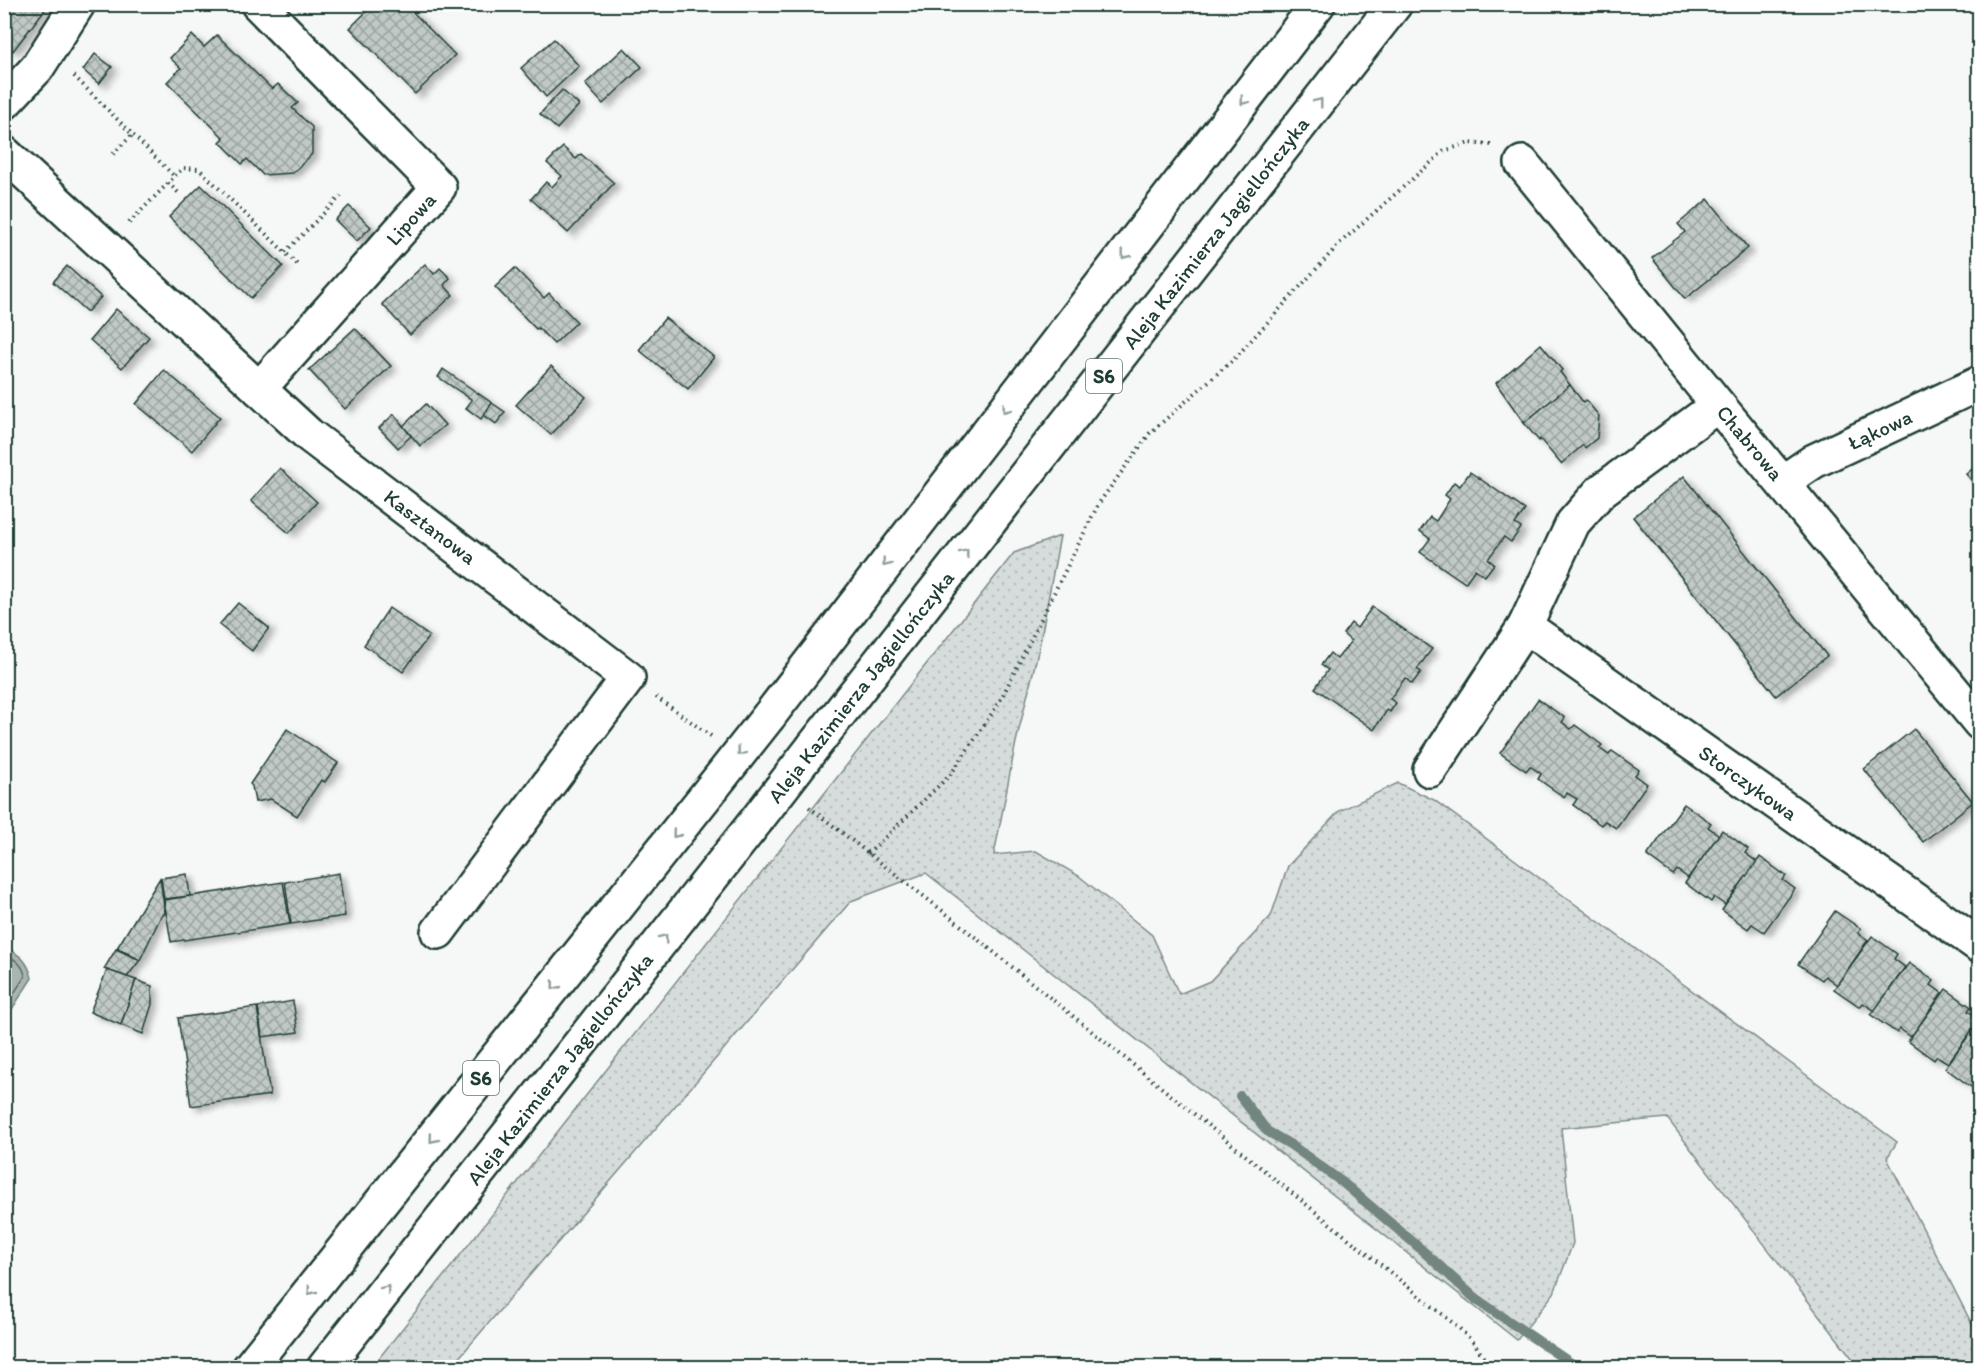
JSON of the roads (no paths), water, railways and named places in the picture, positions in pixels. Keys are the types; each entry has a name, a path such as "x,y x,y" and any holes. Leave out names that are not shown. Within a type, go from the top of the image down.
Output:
{"main road":[{"path":"4,103 37,68 78,4"},
{"name":"Lipowa","path":"258,4 439,187 259,389"},
{"name":"S6","path":"249,1368 769,716 1318,4"},
{"name":"Aleja Kazimierza Jagiellończyka","path":"324,1368 756,821 1395,4"},
{"name":"Kasztanowa","path":"4,153 309,435 628,678 438,932"},
{"name":"Chabrowa","path":"1522,163 1980,723"},
{"name":"Łąkowa","path":"1783,482 1814,461 1980,383"},
{"path":"1430,770 1525,626 1573,523 1601,491 1718,405"},
{"name":"Storczykowa","path":"1525,626 1977,936"}],"water":[{"path":"5,947 23,959 32,978 5,1020"}],"waterway":[{"path":"1240,1096 1267,1131 1291,1145 1342,1182 1476,1299 1578,1368"}]}
